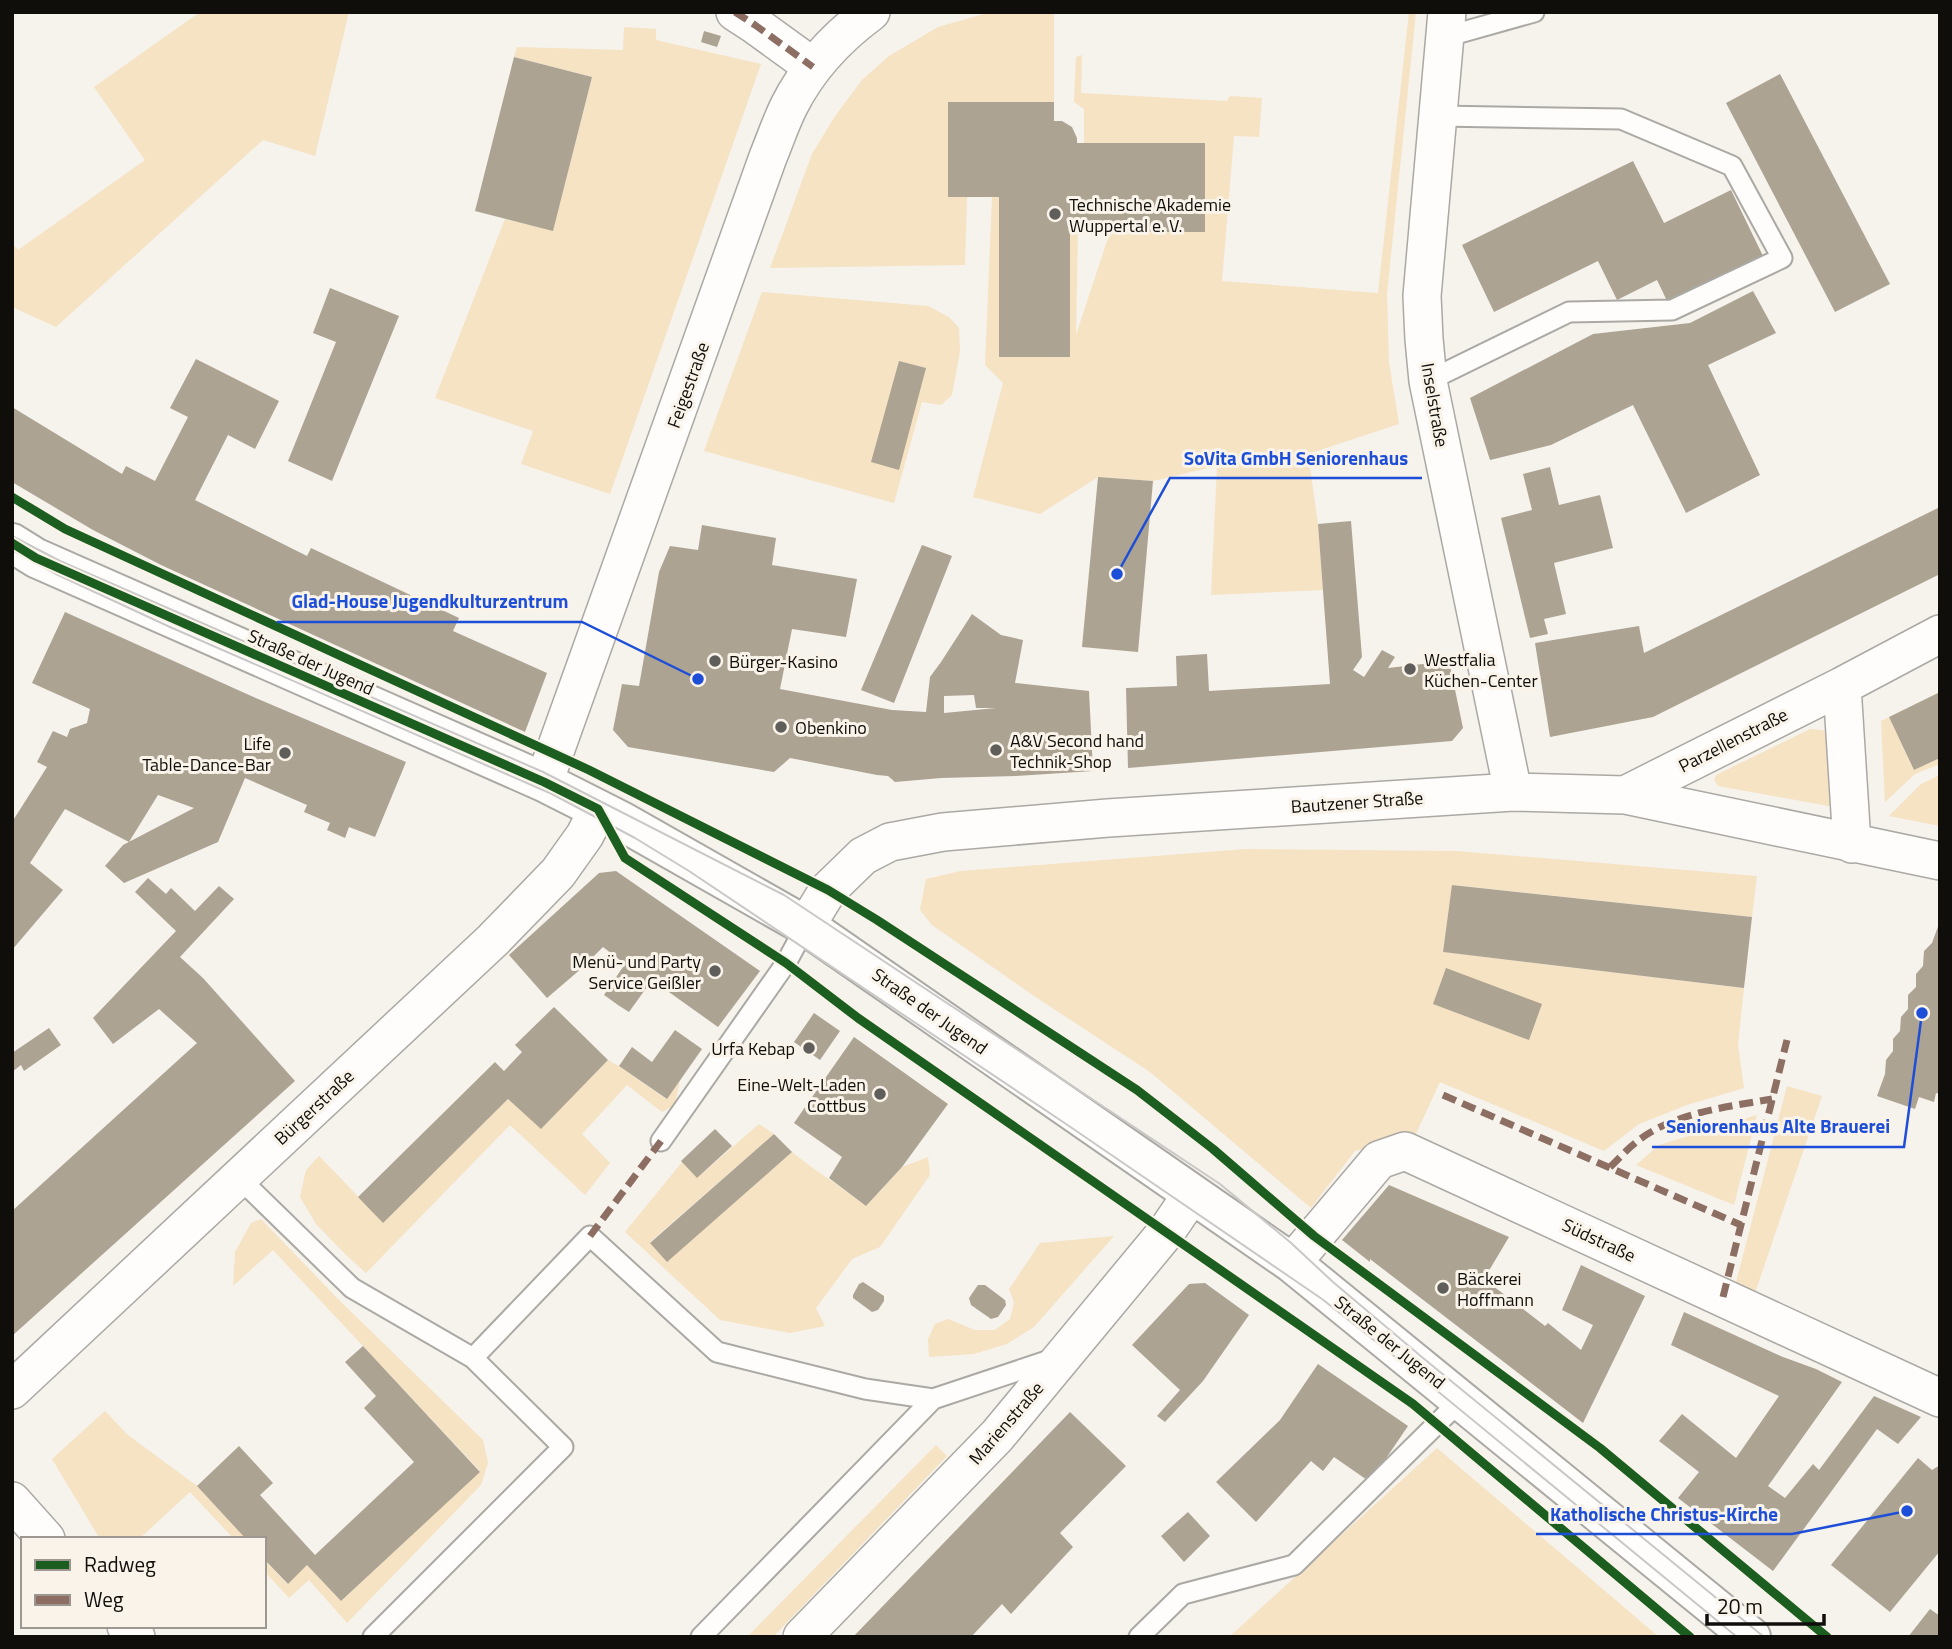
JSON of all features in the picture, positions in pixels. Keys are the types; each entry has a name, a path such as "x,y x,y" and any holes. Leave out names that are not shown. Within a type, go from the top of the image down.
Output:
{"main road":[{"name":"Straße der Jugend","path":"12,543 36,558 544,782 598,809 806,926 1292,1264 1751,1637"}],"street":[{"path":"735,12 813,67"},
{"name":"Feigestraße","path":"544,782 768,157 789,106 813,67 847,30 871,12"},
{"name":"Inselstraße","path":"1446,25 1422,296 1424,339 1429,381 1513,792"},
{"name":"Parzellenstraße","path":"1625,795 1940,634"},
{"path":"1842,686 1852,844"},
{"name":"Bautzener Straße","path":"806,926 828,890 863,856 890,842 930,835 1108,818 1513,792 1625,795 1940,861"},
{"name":"Bürgerstraße","path":"12,1390 502,930 558,873 585,835 598,809"},
{"name":"Südstraße","path":"1292,1264 1379,1160 1405,1151 1940,1398"},
{"name":"Marienstraße","path":"802,1637 997,1436 1166,1232 1192,1195"},
{"path":"12,1501 44,1537"}],"lane":[{"path":"1446,25 1534,12"},
{"path":"1429,381 1569,312 1672,310 1782,258 1732,166 1621,119 1438,116"},
{"path":"661,1141 786,962 806,926"},
{"path":"238,1177 352,1288 473,1358 563,1447 373,1637"},
{"path":"473,1358 590,1236 717,1352 865,1389 933,1399 1064,1355"},
{"path":"701,1637 933,1399"},
{"path":"1139,1637 1183,1594 1294,1565 1461,1400"}],"shaded area":[{"path":"200,12 349,12 315,156 263,140 56,327 12,307 12,243 18,250 145,160 94,87"},
{"path":"991,12 1054,12 1054,102 948,102 948,197 967,197 965,265 770,268 812,154 835,116 862,80 889,56 938,27"},
{"path":"1409,12 1416,12 1387,294 1389,362 1399,424 1308,454 1318,524 1323,590 1211,595 1217,466 1153,481 1098,477 1040,514 973,497 1003,383 985,365 992,197 999,197 999,357 1070,357 1070,232 1078,232 1076,335 1110,232 1205,232 1205,144 1084,143 1084,109 1074,102 1076,57 1082,55 1081,93 1227,101 1230,96 1262,98 1259,137 1234,136 1222,281 1378,293"},
{"path":"624,27 656,29 656,40 761,64 610,494 521,464 533,431 435,398 505,219 553,230 592,77 514,57 517,47 623,50"},
{"path":"762,292 928,306 949,317 959,328 960,351 952,395 941,405 922,402 894,503 704,451"},
{"path":"1889,717 1914,770 1940,758 1940,764 1915,774 1885,802 1881,721"},
{"path":"1810,729 1832,731 1834,807 1718,786 1714,780 1716,775"},
{"path":"1940,775 1940,826 1889,816 1921,784"},
{"path":"1246,849 1457,851 1757,876 1752,917 1453,885 1443,952 1744,988 1738,1045 1744,1088 1687,1105 1639,1124 1604,1151 1440,1082 1414,1138 1355,1151 1311,1208 1150,1072 932,925 920,910 926,879 961,871"},
{"path":"608,1060 666,1099 680,1080 675,1105 662,1112 627,1085 582,1134 610,1163 585,1195 510,1125 366,1273 316,1224 300,1197 306,1170 319,1156 383,1222 508,1099 541,1128"},
{"path":"1787,1086 1822,1096 1755,1293 1735,1286"},
{"path":"1757,1115 1734,1205 1636,1165 1659,1145"},
{"path":"759,1124 774,1134 650,1242 667,1261 792,1152 866,1206 902,1167 928,1157 930,1175 880,1247 852,1259 816,1308 825,1326 790,1333 720,1320 625,1232 682,1162 697,1178"},
{"path":"261,1219 340,1301 483,1440 488,1463 481,1485 347,1623 309,1580 289,1598 266,1573 266,1561 287,1584 307,1565 341,1601 480,1471 273,1250 233,1286 235,1252 251,1223"},
{"path":"1114,1236 1034,1327 1007,1344 974,1354 929,1357 928,1339 935,1324 948,1319 975,1330 995,1330 1010,1319 1014,1302 1009,1289 1040,1243"},
{"path":"105,1411 128,1435 197,1486 244,1537 232,1537 190,1492 141,1537 99,1537 52,1459"},
{"path":"936,1445 947,1456 773,1637 747,1637"},
{"path":"1437,1448 1659,1637 1229,1637"}],"building":[{"path":"704,31 721,36 717,47 701,42"},
{"path":"514,57 592,77 553,231 475,211"},
{"path":"1780,74 1890,284 1835,312 1726,103"},
{"name":"Technische Akademie Wuppertal e. V.","path":"948,102 1054,102 1054,121 1062,121 1072,127 1077,143 1205,143 1205,232 1070,232 1070,357 999,357 999,197 948,197"},
{"path":"1633,161 1664,223 1731,190 1763,256 1668,303 1657,280 1617,300 1598,261 1494,312 1462,245"},
{"path":"330,288 399,316 332,481 288,461 336,342 313,333"},
{"path":"1753,291 1776,333 1708,365 1760,475 1686,513 1633,405 1551,445 1490,460 1470,398 1593,334 1690,323"},
{"path":"196,359 279,401 255,449 228,435 195,500 307,556 311,548 459,618 453,631 547,673 525,732 161,565 93,530 12,482 12,407 122,474 126,466 155,481 188,417 170,408"},
{"path":"899,361 926,368 899,470 871,462"},
{"path":"1550,467 1559,505 1600,495 1613,548 1554,563 1566,614 1544,619 1548,634 1530,638 1501,518 1532,510 1523,474"},
{"path":"1098,477 1153,481 1138,652 1082,647"},
{"path":"1940,507 1940,574 1653,717 1550,737 1535,643 1639,626 1644,653"},
{"path":"1351,521 1362,657 1353,670 1364,677 1382,650 1395,657 1388,668 1449,661 1463,728 1452,741 1128,768 1126,688 1177,686 1176,656 1207,654 1209,691 1330,684 1318,524"},
{"name":"Bürger-Kasino","path":"702,525 776,538 772,565 857,579 846,637 792,629 780,689 892,710 926,712 930,677 972,614 1001,635 1023,640 1015,683 1089,691 1093,771 895,782 888,776 790,758 774,772 628,747 613,730 622,684 639,686 659,572 670,546 698,550","holes":["974,695 976,708 996,708 944,713 944,696"]},
{"path":"922,545 952,556 894,703 861,690"},
{"path":"65,612 406,762 375,837 349,827 345,838 327,830 330,823 304,812 307,805 245,778 218,842 124,883 105,866 123,845 129,842 65,809 30,863 63,890 12,950 12,822 47,767 37,762 53,731 67,737 70,729 87,723 90,709 32,683","holes":["158,795 194,808 129,842"]},
{"path":"1940,692 1940,758 1914,770 1889,717"},
{"path":"616,871 760,971 718,1027 652,980 629,1012 618,1005 604,995 625,964 603,947 547,998 509,955 599,873"},
{"path":"148,878 166,894 171,888 195,911 219,886 234,899 180,957 203,978 295,1081 12,1336 12,1211 197,1043 159,1009 113,1044 93,1018 176,931 135,892"},
{"path":"1452,885 1752,917 1744,988 1443,952"},
{"path":"1940,921 1940,1094 1936,1093 1934,1102 1919,1097 1915,1109 1877,1096 1885,1074 1886,1060 1893,1051 1893,1039 1900,1031 1901,1017 1908,1009 1908,995 1916,987 1916,974 1923,966 1924,951 1932,943"},
{"path":"1446,968 1542,1004 1529,1040 1433,1004"},
{"path":"554,1007 608,1060 541,1129 508,1099 383,1223 358,1197 495,1062 504,1071 522,1052 515,1045"},
{"path":"814,1013 840,1031 820,1060 794,1042"},
{"path":"49,1028 61,1045 24,1071 21,1065 12,1072 12,1053"},
{"path":"675,1030 702,1049 667,1099 619,1066 632,1047 652,1062"},
{"path":"854,1037 948,1104 902,1167 866,1206 829,1178 842,1157 794,1123"},
{"path":"715,1129 732,1146 697,1178 681,1161"},
{"path":"774,1134 792,1152 667,1262 650,1243"},
{"path":"1389,1185 1509,1237 1484,1279 1545,1326 1548,1323 1581,1350 1593,1325 1562,1310 1581,1265 1645,1296 1583,1423 1342,1240"},
{"path":"863,1282 884,1296 878,1310 872,1312 853,1298 859,1284"},
{"path":"1205,1283 1249,1315 1203,1381 1165,1422 1157,1416 1180,1390 1132,1345 1189,1284"},
{"path":"978,1285 985,1285 1005,1300 1006,1305 998,1317 991,1319 971,1305 969,1298"},
{"path":"1684,1312 1842,1382 1768,1486 1785,1498 1813,1464 1819,1470 1874,1396 1921,1417 1898,1444 1877,1429 1773,1571 1678,1498 1699,1472 1659,1441 1682,1414 1736,1458 1779,1396 1671,1345"},
{"path":"363,1346 480,1472 341,1601 307,1565 288,1584 266,1561 266,1537 244,1537 197,1486 239,1446 273,1483 260,1495 315,1555 414,1462 364,1408 376,1396 345,1362"},
{"path":"1318,1364 1408,1426 1370,1482 1334,1457 1323,1471 1311,1461 1256,1522 1216,1482 1280,1420"},
{"path":"1070,1412 1126,1466 1060,1533 1073,1547 1011,1614 1002,1604 971,1637 853,1637"},
{"path":"1918,1458 1932,1470 1940,1465 1940,1551 1890,1612 1831,1565"},
{"path":"1188,1512 1210,1536 1184,1562 1161,1536"},
{"path":"1930,1609 1940,1616 1940,1637 1908,1637"}],"tram line":[{"path":"12,536 60,561 543,772 784,895 1220,1184 1423,1358 1764,1637"},
{"path":"12,550 58,575 170,627 552,794 635,838 689,871 1322,1299 1737,1637"}],"marked path":[{"path":"735,12 813,67"},
{"path":"1723,1297 1787,1040"},
{"path":"1443,1095 1741,1225"},
{"path":"1610,1167 1648,1133 1664,1125 1700,1113 1772,1099"},
{"path":"590,1236 661,1141"}],"cycle path":[{"path":"12,497 65,529 589,770 828,890 877,920 1137,1090 1213,1149 1314,1236 1600,1448 1827,1637"},
{"path":"12,543 36,558 544,782 598,809 625,858 786,963 858,1018 1413,1404 1690,1637"}],"place":[{"name":"Technische Akademie Wuppertal e. V.","path":"1055,214"},
{"name":"SoVita GmbH Seniorenhaus","path":"1117,574"},
{"name":"Bürger-Kasino","path":"715,661"},
{"name":"Westfalia Küchen-Center","path":"1410,669"},
{"name":"Glad-House Jugendkulturzentrum","path":"698,679"},
{"name":"Obenkino","path":"781,727"},
{"name":"A&V Second hand Technik-Shop","path":"996,750"},
{"name":"Life Table-Dance-Bar","path":"285,753"},
{"name":"Menü- und Party Service Geißler","path":"715,971"},
{"name":"Seniorenhaus Alte Brauerei","path":"1922,1013"},
{"name":"Urfa Kebap","path":"809,1048"},
{"name":"Eine-Welt-Laden Cottbus","path":"880,1094"},
{"name":"Bäckerei Hoffmann","path":"1443,1288"},
{"name":"Katholische Christus-Kirche","path":"1907,1511"}]}
